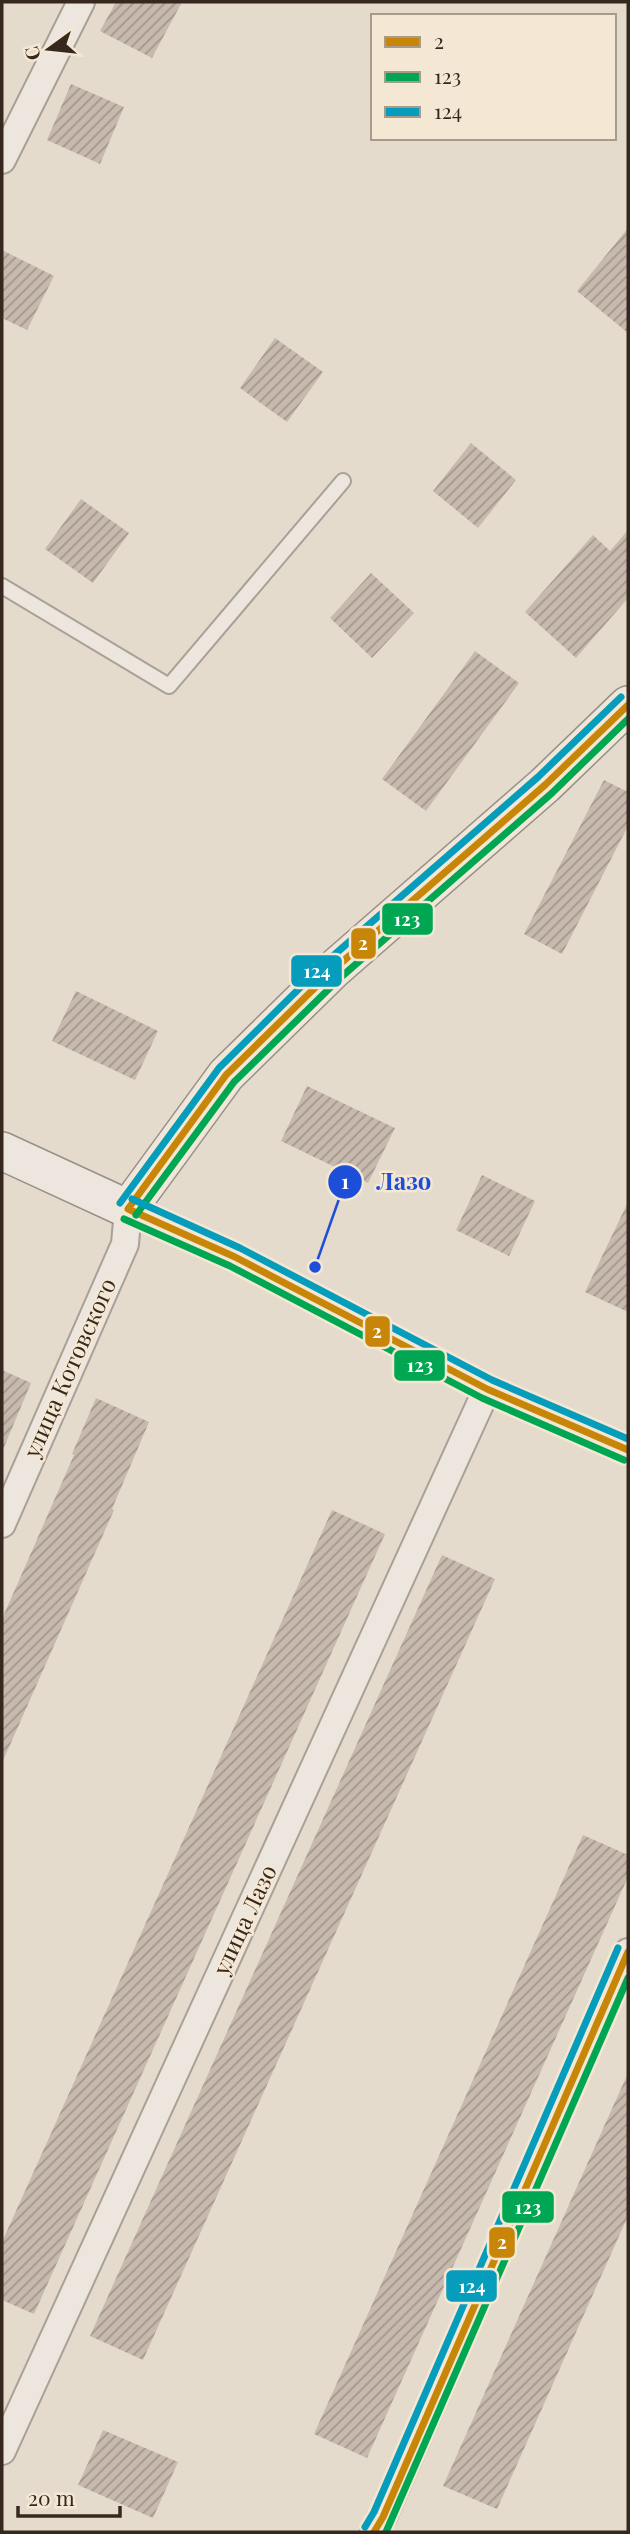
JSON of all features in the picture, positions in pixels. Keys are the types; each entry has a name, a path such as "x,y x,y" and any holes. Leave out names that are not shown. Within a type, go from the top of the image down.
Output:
{"street":[{"path":"2,160 81,2"},
{"path":"128,1209 226,1074 333,970 545,785 628,705"},
{"path":"2,1151 235,1257 488,1389 628,1450"},
{"name":"улица Котовского","path":"2,1524 125,1244 128,1209"},
{"name":"улица Лазо","path":"2,2451 488,1389"},
{"path":"374,2532 389,2504 628,1952"}],"lane":[{"path":"2,586 169,686 343,481"}],"building":[{"path":"116,2 182,2 152,58 100,31"},
{"path":"71,84 124,107 100,164 47,140"},
{"path":"628,228 628,333 577,291"},
{"path":"2,250 54,276 27,330 2,318"},
{"path":"275,338 323,372 287,422 240,388"},
{"path":"471,443 516,480 478,528 433,491"},
{"path":"81,499 129,533 93,583 45,549"},
{"path":"628,530 628,598 576,658 525,612 593,535 610,551"},
{"path":"371,573 414,613 372,658 330,618"},
{"path":"475,651 519,683 426,811 382,779"},
{"path":"604,780 628,792 628,826 562,954 524,934"},
{"path":"76,991 158,1031 135,1080 52,1041"},
{"path":"307,1086 395,1128 368,1183 281,1141"},
{"path":"482,1175 535,1201 509,1256 456,1230"},
{"path":"628,1202 628,1312 585,1292"},
{"path":"2,1370 31,1383 2,1452"},
{"path":"96,1398 149,1422 112,1509 114,1510 2,1763 2,1619"},
{"path":"332,1510 385,1534 34,2314 2,2300 2,2242"},
{"path":"442,1555 495,1579 143,2360 90,2336"},
{"path":"583,1835 628,1855 628,1877 367,2458 314,2434"},
{"path":"628,2073 628,2216 497,2509 443,2486"},
{"path":"103,2430 178,2462 153,2518 78,2485"}],"transit line":[{"name":"124","path":"120,1203 219,1068 326,962 538,777 621,697"},
{"name":"2","path":"128,1209 226,1075 333,970 545,785 628,705"},
{"name":"123","path":"136,1215 234,1082 340,978 552,793 628,719"},
{"name":"124","path":"132,1199 240,1248 492,1380 628,1439"},
{"name":"2","path":"128,1209 235,1257 487,1389 628,1450"},
{"name":"123","path":"124,1219 230,1266 482,1398 624,1460"},
{"name":"124","path":"365,2527 374,2512 618,1948"},
{"name":"2","path":"374,2532 383,2517 628,1952"},
{"name":"123","path":"386,2532 628,1978"}],"place":[{"name":"Лазо","path":"315,1267"}]}
